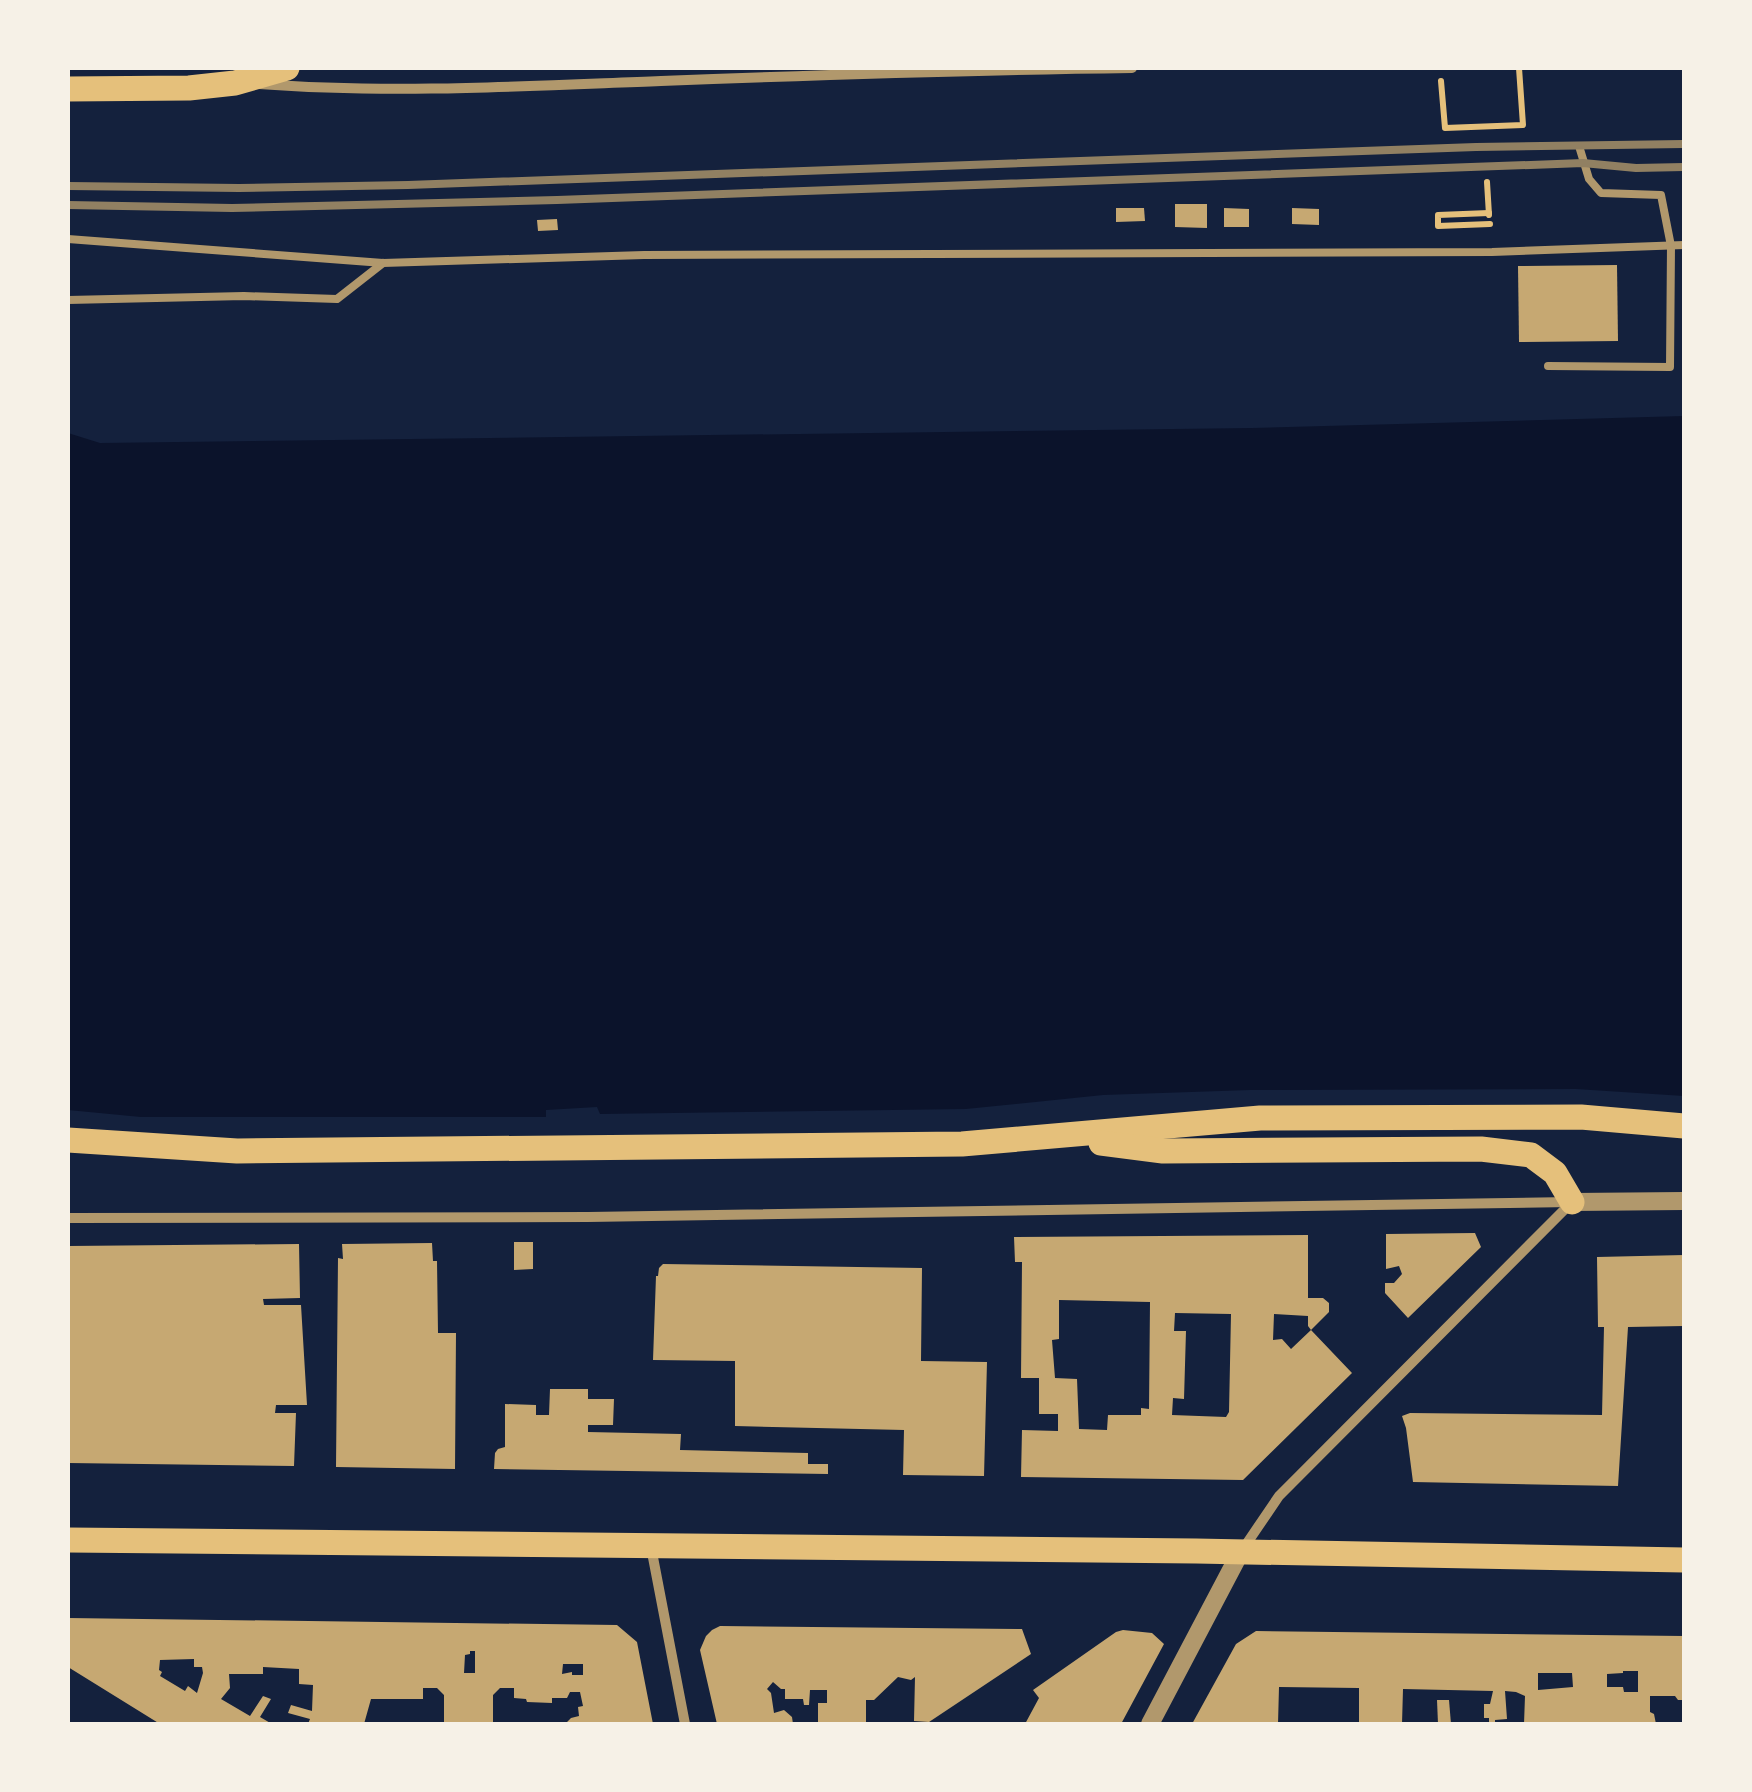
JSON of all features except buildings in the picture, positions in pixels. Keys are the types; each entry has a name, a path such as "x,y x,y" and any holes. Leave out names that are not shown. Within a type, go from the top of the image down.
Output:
{"main road":[{"path":"68,89 189,88 235,82 287,68"},
{"path":"68,1140 256,1151 962,1144 1260,1118 1581,1117 1684,1126"},
{"path":"1051,1136 1162,1151 1481,1149 1531,1154 1555,1173 1572,1202"},
{"path":"68,1540 1684,1560"}],"street":[{"path":"235,82 322,89 502,87 1132,68"},
{"path":"68,1218 588,1217 1684,1201"},
{"path":"1150,1724 1240,1553 1279,1496 1572,1202"},
{"path":"650,1546 685,1724"}],"lane":[{"path":"1579,146 1589,179 1601,193 1661,195 1671,246 1670,367"},
{"path":"68,239 383,263 664,254 1475,252 1684,245"},
{"path":"68,300 244,296 337,299 383,263"},
{"path":"1548,366 1684,367"}],"path":[{"path":"1441,80 1445,128 1523,125 1519,68"},
{"path":"1487,182 1490,224 1438,226 1438,215 1489,213"}],"water":[{"path":"1684,416 1684,1096 1576,1089 1250,1090 1103,1095 966,1109 600,1114 597,1107 546,1110 546,1117 141,1117 68,1110 68,433 100,443 1252,428"}],"railway":[{"path":"68,186 408,185 1476,147 1684,144"},
{"path":"68,205 232,208 1583,163 1684,167"}]}
